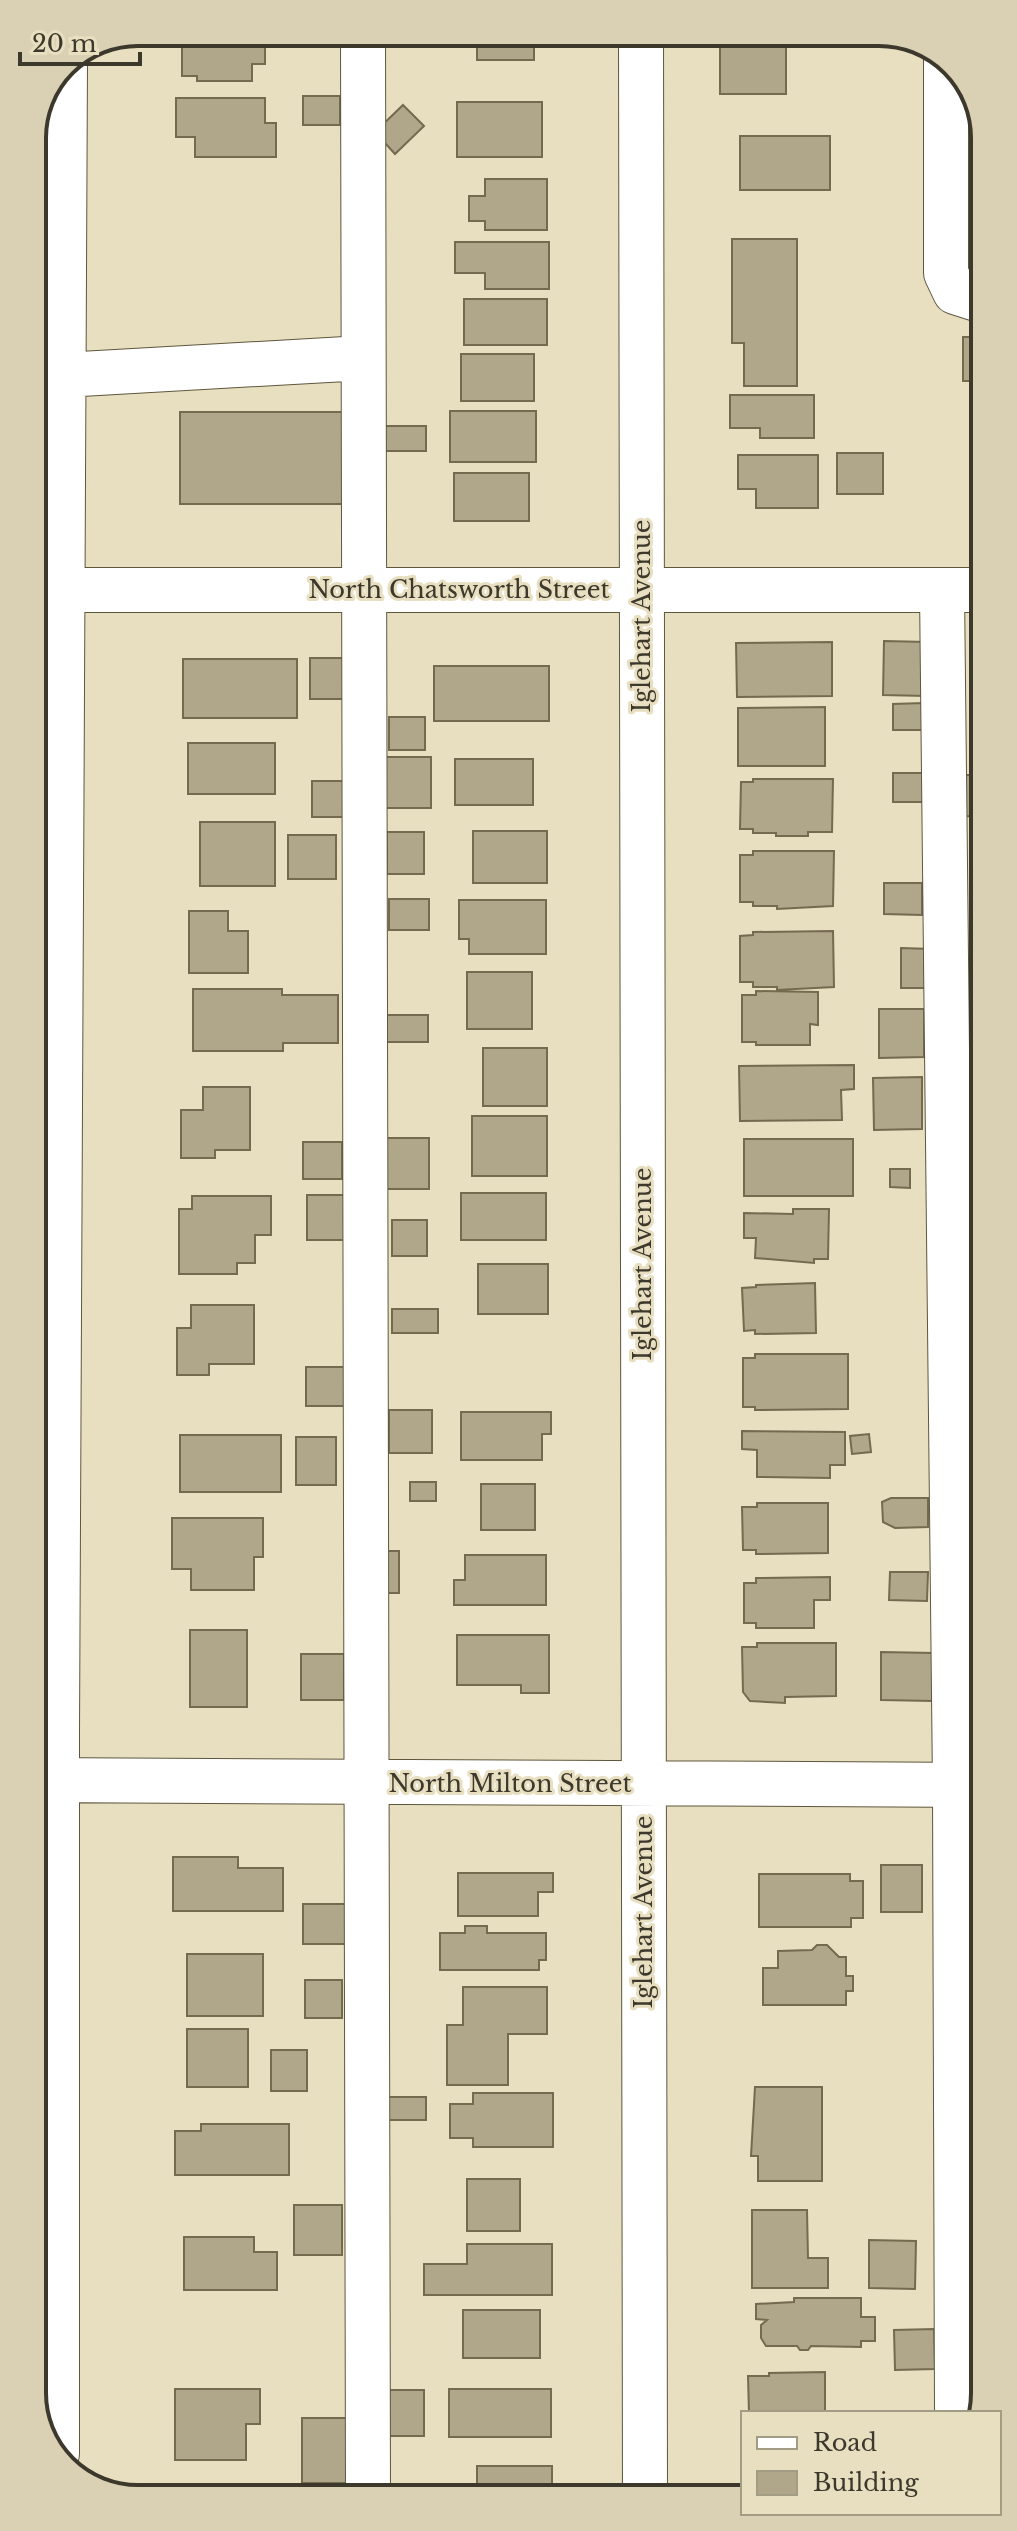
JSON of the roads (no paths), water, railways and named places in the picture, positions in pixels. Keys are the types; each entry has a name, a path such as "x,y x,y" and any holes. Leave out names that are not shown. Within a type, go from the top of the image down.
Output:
{"street":[{"path":"363,46 368,2485"},
{"name":"Iglehart Avenue","path":"641,46 645,2485"},
{"path":"946,75 946,273 955,292 971,297"},
{"path":"57,2434 47,1780 47,590 63,375 65,82"},
{"path":"63,375 363,358"},
{"name":"North Chatsworth Street","path":"47,590 961,590"},
{"path":"957,2411 969,1785 961,590"},
{"name":"North Milton Street","path":"47,1780 969,1785"}]}
